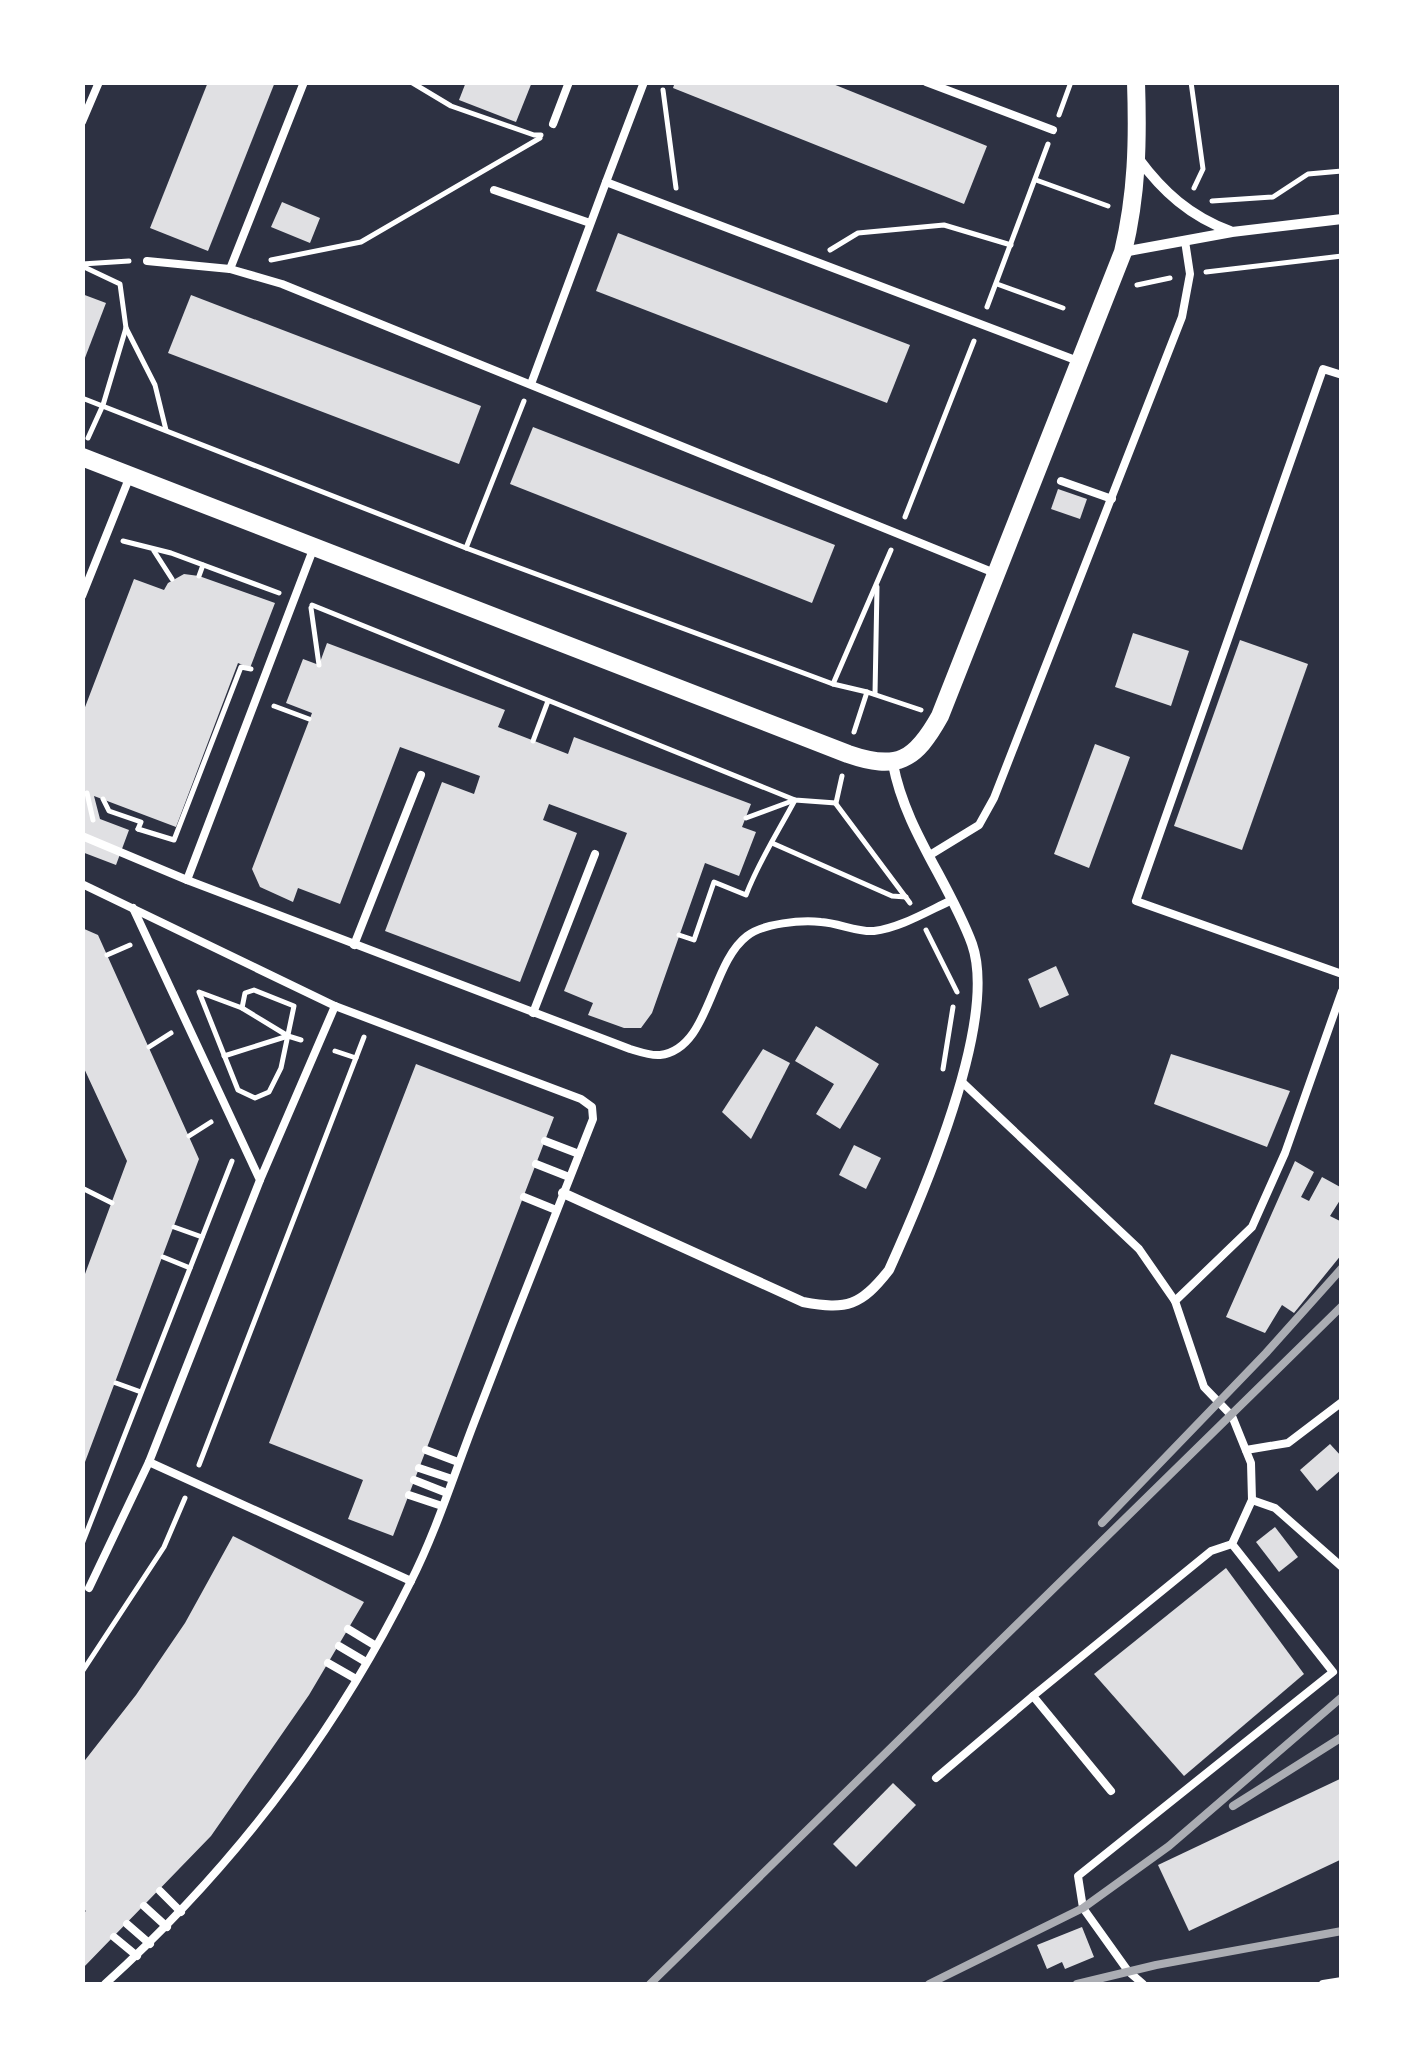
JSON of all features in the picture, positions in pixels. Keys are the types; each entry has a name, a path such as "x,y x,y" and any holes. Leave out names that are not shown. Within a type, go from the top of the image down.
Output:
{"street":[{"path":"82,454 848,754 893,764 918,749 940,716 1123,252 1133,212 1138,158 1136,82"},
{"path":"1138,158 1176,201 1207,222 1232,232"},
{"path":"1123,252 1232,232 1342,219"},
{"path":"563,1193 803,1302 834,1308 854,1303 872,1292 889,1270 962,1082 978,1007 978,972 972,946 906,811 893,764"}],"lane":[{"path":"82,122 99,82"},
{"path":"230,269 304,82"},
{"path":"553,124 568,82"},
{"path":"530,384 644,82"},
{"path":"926,82 1053,130"},
{"path":"606,182 1081,362"},
{"path":"494,190 590,223"},
{"path":"930,855 980,824 994,798 1182,317 1190,274 1185,241"},
{"path":"147,260 230,269 282,284 997,574"},
{"path":"1342,375 1323,369 1136,901 1342,974"},
{"path":"82,596 130,476"},
{"path":"1061,481 1112,499"},
{"path":"187,880 314,547"},
{"path":"354,945 420,775"},
{"path":"82,836 354,945 630,1050 657,1056 677,1050 694,1034 728,957 748,934 782,924 822,922 868,931 884,930 952,900"},
{"path":"534,1013 595,854"},
{"path":"82,884 335,1006 581,1099 592,1107 592,1119 579,1154 447,1494 411,1581 376,1646 304,1762 246,1840 167,1927 105,1984"},
{"path":"132,908 260,1180"},
{"path":"1175,1301 1252,1227 1285,1153 1342,992"},
{"path":"89,1588 149,1462 260,1180 335,1006"},
{"path":"936,1778 1211,1551 1232,1544 1252,1500 1254,1480 1232,1416 1204,1387 1175,1301 1139,1249 962,1082"},
{"path":"545,1141 579,1154"},
{"path":"536,1164 569,1177"},
{"path":"524,1196 556,1210"},
{"path":"1246,1450 1288,1443 1342,1402"},
{"path":"426,1450 458,1462"},
{"path":"149,1462 411,1581"},
{"path":"419,1468 452,1479"},
{"path":"414,1480 447,1494"},
{"path":"409,1494 442,1506"},
{"path":"1252,1500 1275,1508 1342,1568"},
{"path":"1143,1984 1128,1972 1083,1908 1078,1876 1333,1672 1232,1544"},
{"path":"348,1629 376,1646"},
{"path":"339,1646 366,1662"},
{"path":"328,1663 356,1678"},
{"path":"1033,1696 1111,1790"},
{"path":"160,1890 181,1912"},
{"path":"144,1906 167,1927"},
{"path":"127,1924 150,1944"},
{"path":"114,1937 136,1956"},
{"path":"1323,1984 1342,1981"}],"path":[{"path":"230,269 361,242 547,134 534,135 452,106 411,82"},
{"path":"662,82 676,189"},
{"path":"833,684 898,534 1012,245 1071,82"},
{"path":"1191,82 1202,169 1192,192"},
{"path":"1209,201 1273,197 1308,174 1342,171"},
{"path":"1036,180 1110,207"},
{"path":"830,250 858,233 944,226 1012,245"},
{"path":"1124,292 1138,284 1190,274 1342,256"},
{"path":"82,265 147,260"},
{"path":"120,284 147,260"},
{"path":"82,265 120,284"},
{"path":"120,284 126,328 155,385 166,430"},
{"path":"996,284 1063,308"},
{"path":"82,454 126,328"},
{"path":"466,548 530,384"},
{"path":"82,398 466,548 833,684 867,692 836,803 794,800 294,597 153,548 105,537"},
{"path":"153,548 172,579"},
{"path":"198,576 203,565"},
{"path":"875,694 876,584"},
{"path":"310,605 319,665"},
{"path":"138,829 174,840 241,668 255,669"},
{"path":"533,741 548,700"},
{"path":"103,799 109,811 141,822 134,841"},
{"path":"746,818 794,800"},
{"path":"679,935 694,940 714,882 746,894 762,854 794,800"},
{"path":"772,843 892,896 906,897"},
{"path":"124,931 138,961"},
{"path":"107,955 130,945"},
{"path":"242,1008 245,992 254,990 294,1006 288,1036 281,1068 270,1092 255,1098 238,1090 199,992 242,1008 288,1036"},
{"path":"82,1672 164,1546 371,1019"},
{"path":"148,1046 171,1033 166,1022"},
{"path":"224,1056 288,1036"},
{"path":"189,1136 211,1122 218,1135"},
{"path":"82,1544 232,1162 225,1148"},
{"path":"82,1188 112,1203"},
{"path":"174,1227 202,1237"},
{"path":"163,1257 190,1268"},
{"path":"116,1383 142,1392"},
{"path":"82,1512 94,1516"}],"building":[{"path":"208,82 275,82 208,251 150,228"},
{"path":"466,82 532,82 516,122 459,100"},
{"path":"675,82 828,82 987,146 964,204 673,88"},
{"path":"282,202 320,218 310,243 271,227"},
{"path":"618,233 910,345 887,403 596,291"},
{"path":"82,294 106,303 83,363 82,363"},
{"path":"191,295 481,406 459,464 168,353"},
{"path":"533,427 835,545 812,603 510,484"},
{"path":"1058,489 1087,499 1080,519 1051,509"},
{"path":"184,574 275,603 250,668 238,663 176,827 94,796 100,819 129,830 116,865 82,852 82,715 134,579 164,590"},
{"path":"1133,633 1189,651 1171,706 1115,687"},
{"path":"1240,640 1308,664 1242,850 1174,826"},
{"path":"327,643 505,710 498,727 568,754 574,737 751,804 742,827 756,832 739,876 705,863 652,1013 641,1028 624,1028 588,1015 593,1003 564,991 627,833 549,804 543,820 577,833 520,982 385,931 442,782 474,794 480,776 400,747 340,904 298,888 293,902 260,887 252,869 312,713 286,703 303,659 319,665"},
{"path":"1095,744 1130,757 1089,868 1054,854"},
{"path":"82,928 98,935 199,1159 82,1470 82,1282 127,1161 82,1064"},
{"path":"1056,966 1069,995 1040,1008 1028,979"},
{"path":"816,1026 879,1064 840,1129 816,1114 834,1084 795,1061"},
{"path":"763,1049 790,1063 751,1139 722,1112"},
{"path":"1171,1054 1290,1091 1267,1147 1154,1104"},
{"path":"416,1064 554,1117 393,1536 348,1519 363,1480 269,1443"},
{"path":"854,1145 881,1158 866,1189 839,1175"},
{"path":"1295,1161 1314,1172 1301,1197 1309,1201 1322,1177 1342,1188 1342,1197 1330,1216 1342,1222 1342,1254 1294,1313 1282,1305 1265,1333 1226,1317"},
{"path":"1330,1444 1342,1457 1342,1469 1317,1491 1300,1470"},
{"path":"1275,1527 1298,1557 1279,1572 1256,1542"},
{"path":"233,1536 364,1602 309,1695 211,1836 82,1969 82,1914 86,1911 82,1908 82,1764 185,1623"},
{"path":"1226,1568 1304,1674 1184,1776 1094,1674"},
{"path":"1342,1778 1342,1859 1189,1931 1158,1865"},
{"path":"893,1783 916,1805 856,1867 833,1844"},
{"path":"1082,1927 1094,1957 1065,1969 1062,1962 1047,1969 1037,1945"}],"railway":[{"path":"1102,1523 1342,1268"},
{"path":"650,1984 1342,1306"},
{"path":"929,1984 1083,1908 1169,1846 1342,1697"},
{"path":"1233,1806 1342,1737"},
{"path":"1077,1984 1156,1965 1342,1931"}]}
